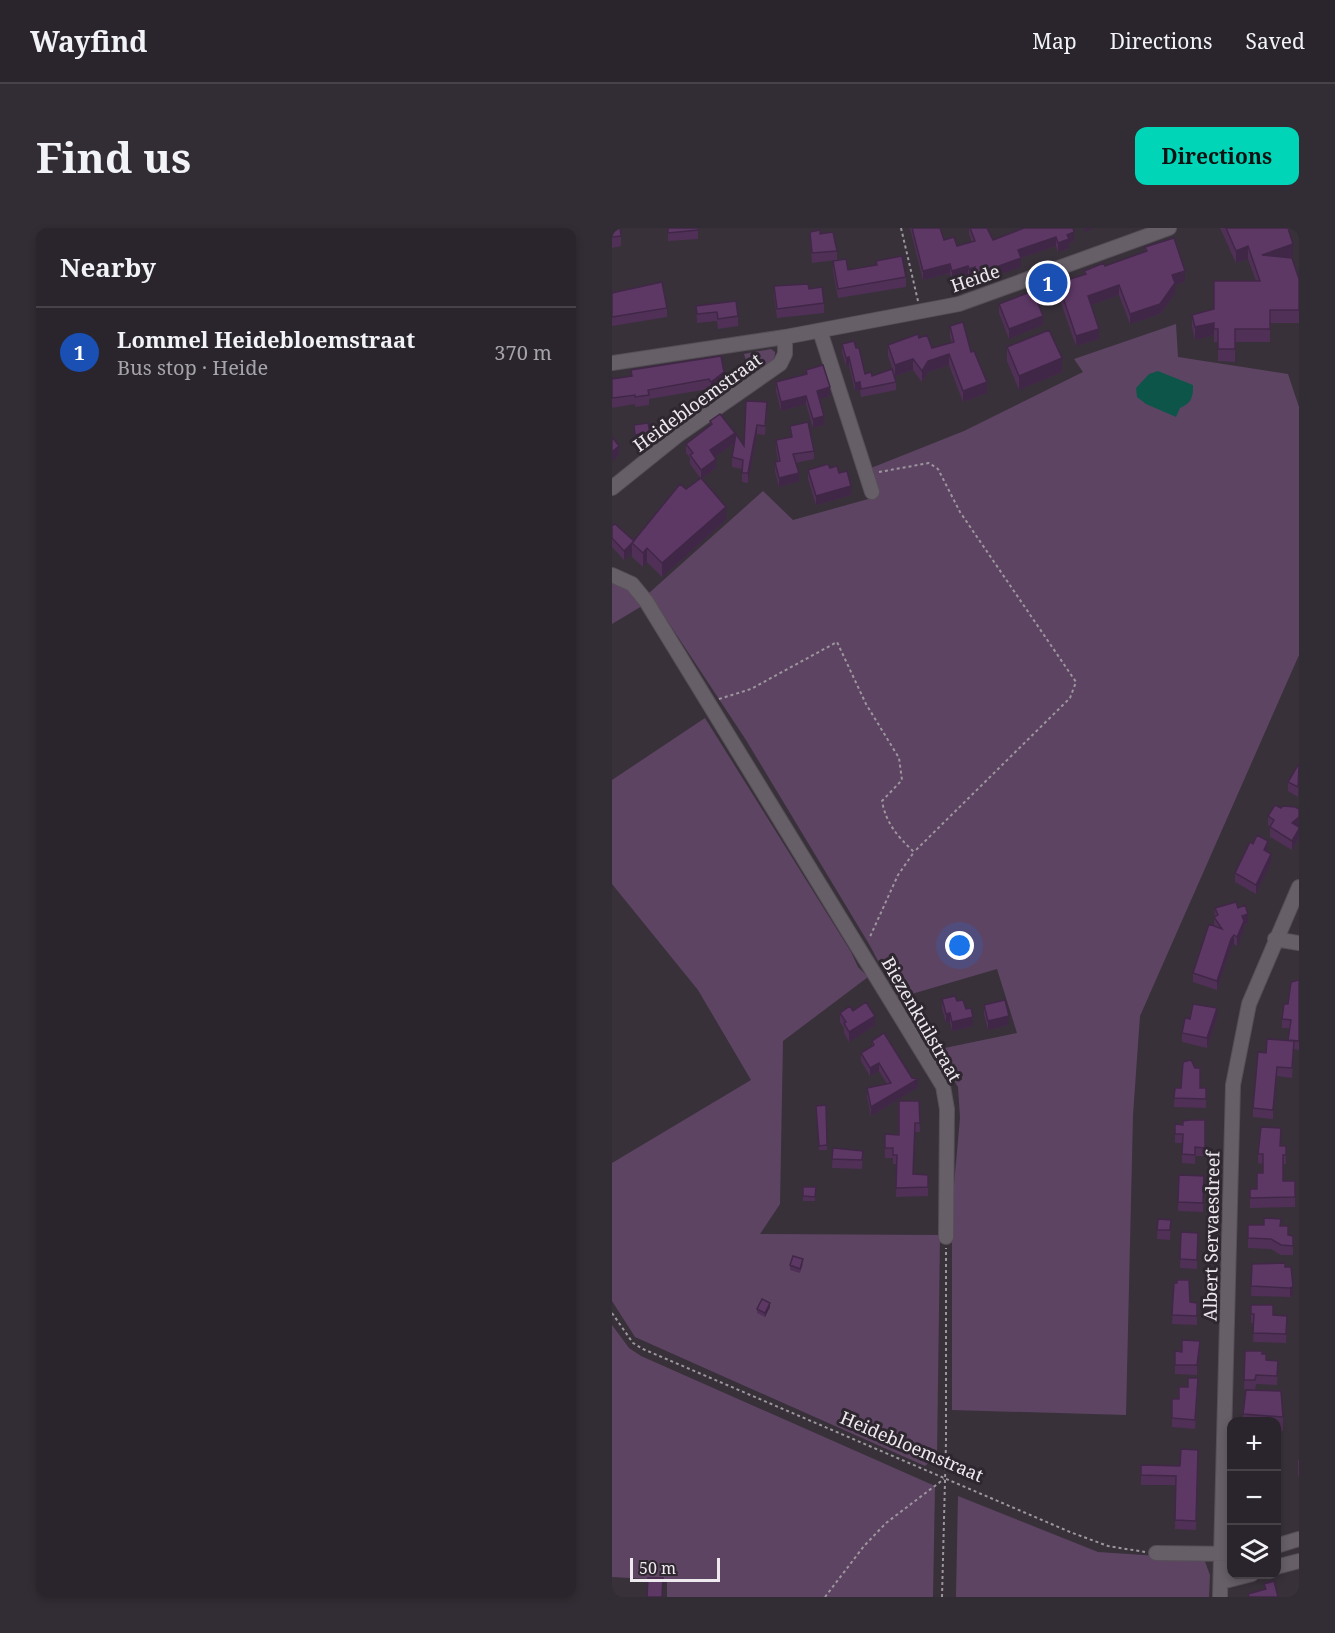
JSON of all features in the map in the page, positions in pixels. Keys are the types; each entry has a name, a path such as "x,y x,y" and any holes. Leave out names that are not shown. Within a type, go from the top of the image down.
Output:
{"street":[{"name":"Heide","path":"612,363 820,331 959,303 1169,228"},
{"path":"820,331 872,492"},
{"name":"Heidebloemstraat","path":"612,488 678,435 780,364 785,354 785,337"},
{"name":"Biezenkuilstraat","path":"612,575 632,584 638,590 943,1086 947,1109 946,1237"},
{"name":"Albert Servaesdreef","path":"1220,1597 1226,1555 1233,1085 1249,1004 1275,939 1293,918 1299,887"},
{"path":"1275,939 1299,944"},
{"path":"1281,1544 1299,1539"},
{"path":"1156,1553 1226,1555"},
{"path":"1281,1566 1299,1561"},
{"path":"1221,1582 1234,1579"}],"path":[{"path":"901,228 921,312"},
{"path":"867,474 929,463 938,469 960,512 1076,682 1070,698 914,852 898,875 872,928"},
{"path":"707,701 751,689 837,642 866,704 899,758 902,780 882,801 885,818 899,838 914,852"},
{"path":"942,1597 947,1351 946,1237"},
{"name":"Heidebloemstraat","path":"612,1314 633,1343 643,1349 944,1479 1108,1546 1156,1553"},
{"path":"825,1597 864,1546 886,1523 944,1479"}],"shaded area":[{"path":"1176,324 1178,357 1288,374 1299,407 1299,655 1140,1016 1133,1115 1126,1415 952,1410 952,1207 960,1118 958,1087 935,1050 1017,1033 997,969 898,998 869,944 746,740 649,593 763,491 793,520 879,496 871,468 964,431 1083,372 1074,359"},
{"path":"771,349 775,352 773,360 767,367 751,376 744,354"},
{"path":"1158,371 1193,385 1191,399 1180,408 1176,417 1146,404 1137,397 1136,388 1149,374"},
{"path":"612,581 628,588 642,606 612,624"},
{"path":"705,718 851,952 858,967 868,977 783,1041 780,1204 760,1234 940,1235 937,1456 925,1466 635,1337 612,1301 612,1163 751,1080 698,990 612,884 612,780"},
{"path":"612,1325 629,1348 641,1356 935,1486 933,1597 667,1597 667,1580 612,1577"},
{"path":"958,1496 1098,1552 1204,1559 1210,1575 1209,1597 956,1597"}],"building":[{"path":"612,228 620,228 621,236 612,237"},
{"path":"668,228 698,228 698,230 668,233"},
{"path":"912,228 940,228 944,240 954,237 957,246 975,241 970,228 987,228 993,240 1024,228 1073,228 1074,232 1067,235 1069,239 1058,243 1056,237 1018,250 1021,258 977,274 975,267 969,269 968,266 952,271 950,264 923,271"},
{"path":"1226,228 1288,228 1293,244 1262,255 1292,258 1299,279 1299,310 1270,310 1270,329 1235,329 1235,349 1218,349 1218,329 1214,329 1214,323 1195,327 1192,315 1214,309 1214,281 1260,281 1248,246 1236,251"},
{"path":"820,230 820,234 833,232 837,251 812,253 810,232"},
{"path":"1174,238 1185,271 1172,275 1175,283 1160,304 1130,314 1119,285 1088,296 1099,329 1076,336 1058,283 1086,274 1084,271 1104,263 1105,266 1147,251 1145,247"},
{"path":"902,256 906,277 838,289 833,261 846,259 848,270 877,265 876,261"},
{"path":"662,282 667,308 612,317 612,293"},
{"path":"808,284 809,289 822,287 824,303 777,309 774,286"},
{"path":"1033,291 1043,316 1009,329 999,304"},
{"path":"736,301 738,316 718,319 717,312 697,314 696,306"},
{"path":"963,322 971,352 974,351 987,382 963,391 949,354 928,361 922,371 913,359 895,365 888,345 918,334 919,338 927,335 932,348 954,342 950,326"},
{"path":"1049,330 1062,358 1019,376 1007,347"},
{"path":"854,341 856,348 859,348 865,374 871,372 872,376 892,369 896,382 861,389 860,382 855,383 849,357 846,358 842,344"},
{"path":"721,356 724,372 711,382 709,379 648,390 649,395 612,398 612,379 632,376 631,370"},
{"path":"823,365 830,387 817,391 824,416 813,419 806,396 781,402 776,382 807,374 806,370"},
{"path":"746,401 767,402 765,426 757,425 748,473 742,473 743,460 732,457 736,434 744,446"},
{"path":"720,414 735,433 710,450 716,459 701,470 690,455 693,453 686,444 712,424 710,421"},
{"path":"808,422 814,451 793,454 799,473 779,478 775,462 780,461 776,440 792,437 790,426"},
{"path":"648,423 650,433 635,435 634,425"},
{"path":"612,437 619,446 612,452"},
{"path":"828,464 830,468 837,466 839,473 847,471 851,486 816,496 808,470"},
{"path":"701,478 726,507 662,563 647,548 643,553 632,543 680,484 686,489"},
{"path":"615,524 634,541 624,551 612,538 612,526"},
{"path":"1299,766 1298,787 1288,782"},
{"path":"1275,805 1281,808 1283,806 1299,809 1299,817 1292,823 1299,829 1292,841 1270,827 1274,820 1268,816"},
{"path":"1257,835 1268,841 1264,850 1271,854 1256,885 1235,873 1250,842 1253,844"},
{"path":"1236,902 1238,908 1245,905 1248,914 1242,916 1244,921 1237,937 1234,935 1231,939 1217,981 1193,973 1209,924 1222,929 1214,917 1218,915 1215,908"},
{"path":"1299,980 1299,1041 1288,1040 1291,1020 1282,1019 1284,1004 1288,1004 1291,982"},
{"path":"955,996 957,1001 963,1000 966,1009 971,1008 973,1017 952,1022 950,1013 946,1014 942,999"},
{"path":"1005,1000 1009,1016 988,1021 984,1005"},
{"path":"866,1002 875,1016 849,1032 840,1013 850,1006 853,1011"},
{"path":"1193,1004 1217,1008 1207,1038 1182,1033 1185,1018 1190,1019"},
{"path":"884,1033 912,1078 918,1079 871,1107 867,1088 891,1083 879,1063 870,1068 861,1053 874,1045 872,1041"},
{"path":"1267,1039 1294,1041 1292,1068 1277,1067 1273,1110 1253,1108 1258,1052 1266,1053"},
{"path":"1191,1060 1195,1068 1200,1068 1200,1088 1206,1088 1206,1099 1174,1098 1175,1088 1181,1088 1183,1062"},
{"path":"899,1101 919,1101 920,1123 915,1123 913,1174 928,1175 928,1187 896,1188 897,1155 893,1155 893,1148 885,1148 885,1134 899,1135"},
{"path":"826,1105 827,1145 819,1146 816,1106"},
{"path":"1205,1120 1205,1148 1195,1147 1195,1155 1182,1154 1183,1134 1175,1134 1175,1124 1183,1125 1183,1121"},
{"path":"1261,1127 1281,1128 1280,1146 1286,1146 1286,1155 1283,1155 1283,1181 1295,1181 1295,1197 1250,1198 1250,1189 1257,1189 1257,1173 1263,1173 1263,1154 1258,1154"},
{"path":"833,1148 863,1151 862,1160 832,1159"},
{"path":"1179,1175 1204,1176 1203,1203 1178,1202"},
{"path":"803,1187 816,1187 815,1197 803,1196"},
{"path":"1264,1218 1281,1219 1280,1226 1288,1226 1288,1235 1293,1236 1293,1246 1281,1245 1271,1239 1248,1238 1248,1225 1264,1225"},
{"path":"1158,1219 1171,1220 1170,1230 1157,1230"},
{"path":"1181,1232 1198,1233 1197,1260 1180,1259"},
{"path":"793,1256 803,1259 800,1269 790,1265"},
{"path":"1285,1263 1285,1267 1291,1267 1293,1286 1290,1288 1251,1286 1252,1264"},
{"path":"1177,1280 1189,1280 1190,1302 1197,1303 1197,1316 1172,1315 1174,1283 1177,1283"},
{"path":"762,1299 770,1303 765,1313 757,1309"},
{"path":"1251,1305 1273,1305 1273,1315 1287,1316 1286,1334 1253,1333 1254,1314 1251,1314"},
{"path":"1182,1340 1200,1341 1197,1365 1175,1365 1175,1351 1182,1352"},
{"path":"1245,1351 1262,1351 1262,1354 1266,1354 1266,1360 1278,1361 1277,1376 1256,1375 1255,1380 1244,1380"},
{"path":"1188,1378 1198,1378 1195,1420 1172,1418 1172,1399 1179,1399 1179,1387 1188,1387"},
{"path":"1246,1390 1281,1391 1283,1417 1243,1414"},
{"path":"1181,1449 1198,1450 1196,1521 1175,1520 1176,1476 1141,1475 1141,1465 1180,1466"},
{"path":"648,1578 663,1578 662,1597 647,1597"},
{"path":"1274,1581 1278,1597 1249,1597 1248,1594 1266,1589 1264,1584"}],"place":[{"name":"Lommel Heidebloemstraat","path":"1048,283"}]}
